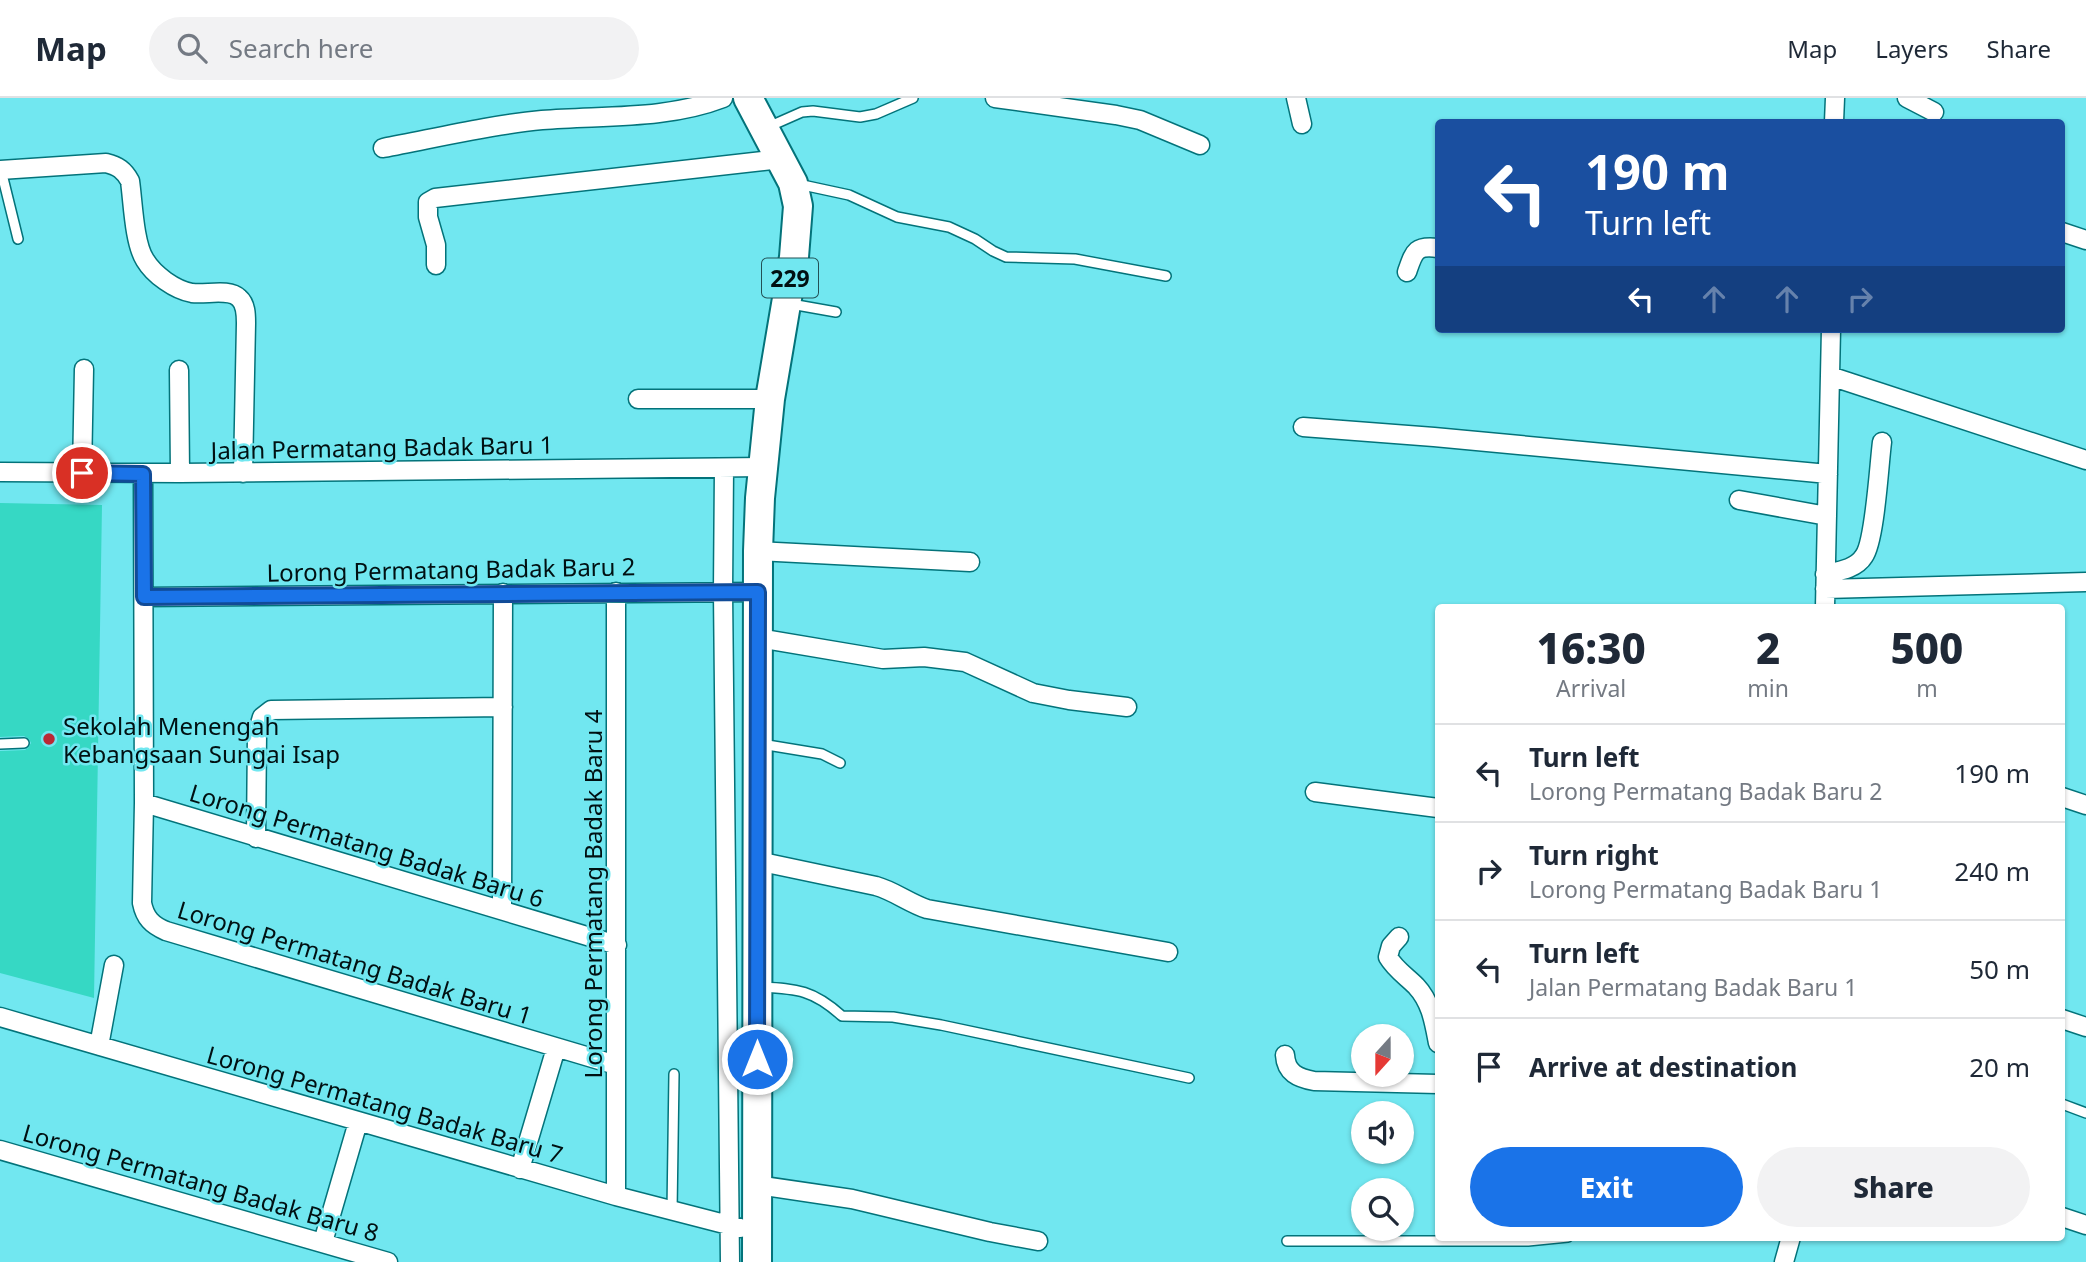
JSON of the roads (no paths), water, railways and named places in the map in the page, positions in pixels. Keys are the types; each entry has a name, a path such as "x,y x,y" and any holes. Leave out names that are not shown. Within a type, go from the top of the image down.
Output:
{"main road":[{"name":"229","path":"747,98 787,171 797,206 786,303 770,399 758,551 757,1262"}],"street":[{"path":"383,148 514,123 659,114 703,106 723,98"},
{"path":"995,98 1140,120 1200,145"},
{"path":"1296,98 1302,124"},
{"path":"1834,119 1835,98"},
{"path":"1907,98 1934,112"},
{"path":"1,170 106,163 118,166 130,181 139,251 146,263 180,289 194,293 229,293 238,296 245,310 246,323 243,473"},
{"path":"436,265 436,245 427,209 428,202 435,198 787,171"},
{"path":"2065,233 2086,240"},
{"path":"1407,272 1418,250 1425,246 1435,248"},
{"path":"1825,590 1831,333"},
{"path":"82,473 84,369"},
{"path":"179,370 180,473"},
{"path":"1830,376 2086,460"},
{"path":"638,399 770,399"},
{"path":"1304,427 1828,474"},
{"path":"1825,590 1864,556 1870,541 1882,442"},
{"name":"Jalan Permatang Badak Baru 1","path":"0,472 143,474 764,467"},
{"path":"724,468 730,1262"},
{"name":"Lorong Permatang Badak Baru 1","path":"143,474 142,902 149,920 156,926 179,935 616,1065"},
{"path":"1739,500 1827,516"},
{"path":"758,551 970,562"},
{"path":"1825,590 2086,582"},
{"name":"Lorong Permatang Badak Baru 4","path":"616,592 616,1196"},
{"name":"Lorong Permatang Badak Baru 2","path":"144,597 758,592"},
{"path":"502,910 503,593"},
{"path":"758,638 883,659 924,657 965,662 1032,693 1127,707"},
{"path":"256,838 257,734 262,717 271,710 503,707"},
{"path":"1315,792 1435,808"},
{"path":"2065,798 2086,805"},
{"name":"Lorong Permatang Badak Baru 6","path":"144,803 617,945"},
{"path":"757,861 887,889 914,905 927,909 1168,952"},
{"path":"1399,937 1391,946 1388,957 1428,1002 1435,1031"},
{"path":"99,1046 114,965"},
{"name":"Lorong Permatang Badak Baru 7","path":"0,1017 520,1169 757,1233"},
{"path":"2065,1020 2086,1027"},
{"path":"520,1169 556,1048"},
{"path":"1285,1055 1286,1065 1291,1072 1302,1078 1337,1082 1435,1084"},
{"path":"323,1242 358,1122"},
{"name":"Lorong Permatang Badak Baru 8","path":"0,1150 388,1262"},
{"path":"757,1185 852,1199 1038,1241"},
{"path":"2065,1218 2086,1225"},
{"path":"1784,1262 1790,1241"}],"lane":[{"path":"765,129 802,112 860,117 876,114 913,98"},
{"path":"1,170 18,239"},
{"path":"787,171 897,217 948,227 969,235 1006,257 1075,259 1166,276"},
{"path":"786,303 836,312"},
{"path":"0,744 24,743"},
{"path":"758,744 822,754 840,764"},
{"path":"757,987 792,988 805,992 824,1000 842,1017 893,1017 941,1025 1189,1078"},
{"path":"672,1211 674,1074"},
{"path":"2065,1105 2086,1112"},
{"path":"1287,1241 1528,1241"}],"place":[{"name":"Sekolah Menengah Kebangsaan Sungai Isap","path":"49,739"}]}
